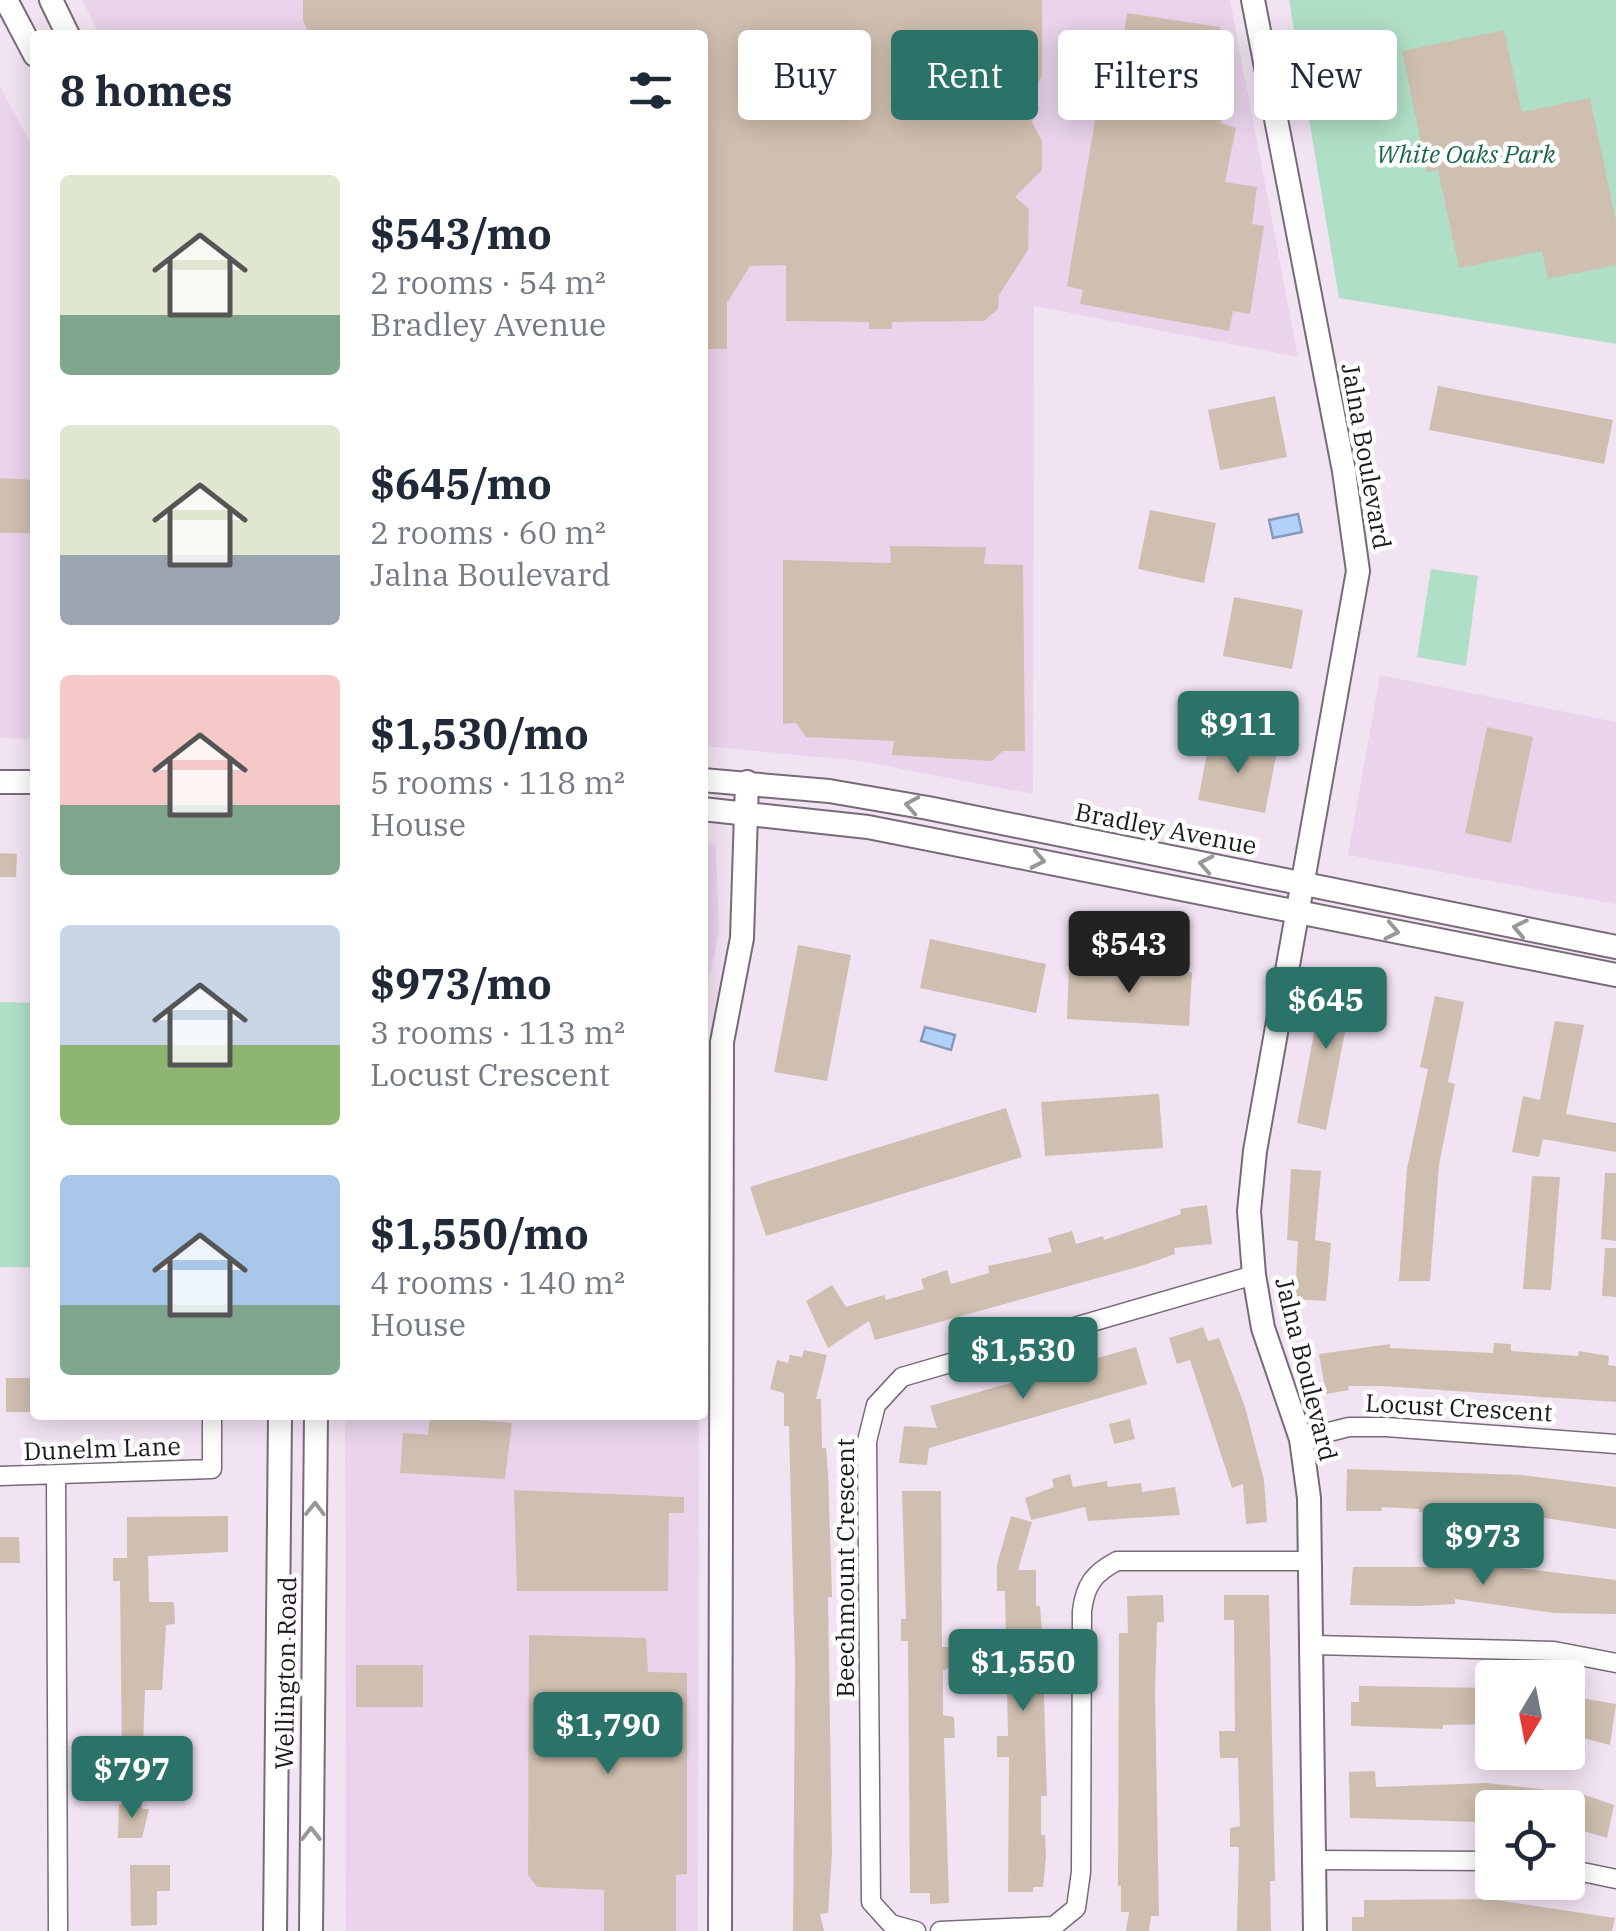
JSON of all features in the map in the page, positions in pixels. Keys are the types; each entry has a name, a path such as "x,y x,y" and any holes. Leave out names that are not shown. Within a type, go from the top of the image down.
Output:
{"street":[{"path":"6,0 30,45"},
{"path":"51,0 66,30"},
{"name":"Jalna Boulevard","path":"1253,0 1344,471 1358,571 1254,1151 1249,1211 1263,1328 1302,1439 1312,1560 1315,1931"},
{"name":"Bradley Avenue","path":"708,780 868,797 1616,947"},
{"path":"0,782 30,782"},
{"path":"720,1931 722,1042 742,938 743,811 747,782"},
{"path":"708,809 868,826 1616,975"},
{"name":"Beechmount Crescent","path":"916,1931 891,1924 871,1902 868,1441 876,1405 902,1377 1254,1275"},
{"name":"Dunelm Lane","path":"0,1476 212,1468 212,1420"},
{"name":"Wellington Road","path":"275,1931 280,1420"},
{"name":"Wellington Road","path":"311,1931 316,1420"},
{"name":"Locust Crescent","path":"1302,1439 1350,1427 1386,1427 1616,1444"},
{"path":"56,1476 58,1931"},
{"path":"940,1931 1054,1926 1076,1908 1081,1872 1082,1611 1088,1584 1100,1570 1117,1561 1312,1560"},
{"path":"1314,1645 1473,1646 1554,1652 1616,1663"},
{"path":"1314,1860 1475,1861"},
{"path":"1585,1873 1616,1879"}],"shaded area":[{"path":"82,0 1230,0 1298,357 1034,306 1033,794 860,761 708,746 708,30 97,30"},
{"path":"0,86 30,143 30,739 0,738"},
{"path":"1380,675 1616,722 1616,904 1348,855"},
{"path":"708,844 716,845 719,933 708,984"},
{"path":"345,1420 699,1420 698,1931 346,1931"}],"green space":[{"name":"White Oaks Park","path":"1289,0 1616,0 1616,344 1339,298 1309,120 1397,120 1397,30 1294,30"},
{"path":"1431,569 1478,576 1466,666 1417,657"},
{"path":"0,1002 30,1003 30,1267 0,1267"}],"water":[{"path":"1298,514 1302,532 1273,538 1269,520"},
{"path":"925,1027 955,1035 951,1050 921,1041"}],"building":[{"path":"303,0 1042,0 1042,75 1038,83 1038,30 891,30 891,120 1033,120 1042,141 1042,170 1015,197 1029,209 1028,250 999,295 998,309 984,321 892,322 892,329 869,329 869,322 786,321 786,265 750,266 727,303 727,349 708,349 708,30 308,30 303,21"},
{"path":"1127,13 1221,30 1124,30"},
{"path":"1504,30 1522,112 1590,98 1616,221 1616,265 1548,279 1542,251 1459,268 1438,170 1427,172 1402,51"},
{"path":"1095,120 1222,120 1236,128 1225,182 1257,187 1252,224 1264,226 1250,314 1233,311 1229,331 1080,304 1083,290 1067,286"},
{"path":"1438,386 1613,420 1604,464 1429,430"},
{"path":"1275,396 1287,457 1220,470 1208,410"},
{"path":"0,478 30,480 30,533 0,533"},
{"path":"1150,510 1216,523 1204,583 1138,569"},
{"path":"890,546 986,547 984,564 1023,565 1025,751 1003,751 992,761 892,755 894,741 806,737 796,723 783,724 783,560 891,563"},
{"path":"1234,597 1303,610 1292,669 1223,656"},
{"path":"1487,727 1533,737 1511,843 1465,833"},
{"path":"1210,738 1277,751 1265,813 1198,800"},
{"path":"0,853 17,854 16,877 0,877"},
{"path":"930,939 1046,964 1036,1013 920,988"},
{"path":"798,945 851,955 827,1081 774,1072"},
{"path":"1069,966 1192,972 1189,1026 1067,1019"},
{"path":"1325,975 1355,980 1326,1130 1297,1123"},
{"path":"1435,996 1464,1002 1448,1082 1455,1084 1439,1165 1430,1281 1399,1281 1407,1169 1428,1069 1420,1067"},
{"path":"1555,1021 1584,1025 1566,1114 1616,1123 1616,1152 1543,1139 1539,1157 1512,1152 1523,1096 1540,1100"},
{"path":"1159,1094 1163,1148 1045,1156 1041,1102"},
{"path":"1006,1108 1022,1157 766,1236 750,1187"},
{"path":"1291,1169 1321,1171 1315,1240 1331,1243 1326,1301 1295,1299 1298,1241 1287,1240"},
{"path":"1605,1173 1616,1173 1616,1241 1601,1239"},
{"path":"1532,1176 1560,1177 1551,1290 1523,1289"},
{"path":"1207,1205 1212,1244 1174,1248 1175,1254 1141,1266 875,1340 869,1321 828,1348 806,1301 832,1285 846,1307 884,1295 886,1300 924,1289 921,1279 947,1270 951,1284 989,1273 988,1266 1052,1252 1048,1238 1072,1231 1076,1244 1103,1236 1104,1240 1181,1214 1180,1209"},
{"path":"1605,1248 1616,1248 1616,1297 1602,1296"},
{"path":"1203,1327 1208,1341 1219,1338 1245,1407 1264,1480 1267,1522 1246,1524 1243,1484 1232,1488 1190,1360 1177,1364 1169,1338"},
{"path":"1494,1343 1511,1344 1511,1351 1578,1356 1579,1351 1609,1356 1608,1365 1616,1366 1616,1402 1381,1386 1348,1386 1349,1390 1326,1394 1319,1354 1390,1344 1390,1348 1493,1353"},
{"path":"1136,1347 1147,1384 929,1448 927,1465 899,1463 904,1426 937,1428 930,1406"},
{"path":"804,1350 827,1355 816,1399 821,1399 822,1448 826,1448 828,1472 832,1597 828,1597 832,1852 828,1913 820,1914 824,1931 793,1931 795,1665 789,1426 784,1426 784,1393 770,1389 777,1360 788,1363 790,1355 802,1357"},
{"path":"6,1378 30,1378 30,1412 6,1412"},
{"path":"1130,1419 1135,1439 1114,1444 1109,1424"},
{"path":"430,1420 512,1423 505,1479 400,1473 403,1433 428,1435"},
{"path":"1347,1469 1522,1475 1616,1487 1616,1529 1519,1514 1419,1512 1382,1507 1381,1511 1346,1511"},
{"path":"1070,1474 1073,1487 1107,1481 1108,1487 1141,1483 1142,1492 1175,1487 1180,1515 1088,1521 1085,1507 1031,1520 1025,1498 1054,1487 1052,1479"},
{"path":"514,1490 684,1497 684,1513 669,1513 668,1591 517,1591"},
{"path":"902,1491 941,1491 942,1647 950,1647 949,1668 943,1671 943,1715 954,1717 955,1738 944,1738 949,1903 930,1904 930,1893 910,1893 908,1641 901,1641 901,1619 906,1619"},
{"path":"228,1516 228,1552 148,1556 149,1602 174,1602 175,1624 166,1625 162,1690 145,1690 143,1746 158,1746 158,1769 122,1769 120,1581 113,1581 113,1558 127,1558 127,1517"},
{"path":"1011,1516 1032,1522 1018,1570 1036,1570 1036,1606 1040,1606 1042,1632 1047,1796 1041,1796 1041,1835 1045,1835 1046,1857 1043,1887 1033,1887 1033,1892 1008,1892 1009,1757 997,1757 997,1736 1008,1736 1005,1591 997,1591 997,1564"},
{"path":"0,1537 19,1537 20,1563 0,1563"},
{"path":"1461,1561 1616,1580 1616,1614 1554,1613 1455,1599 1455,1604 1350,1605 1353,1567 1461,1567"},
{"path":"1163,1595 1164,1622 1157,1622 1155,1691 1159,1916 1151,1916 1149,1931 1126,1931 1129,1912 1121,1912 1118,1886 1119,1633 1128,1633 1127,1596"},
{"path":"1224,1595 1269,1595 1275,1881 1270,1881 1271,1931 1237,1931 1239,1847 1230,1847 1230,1828 1240,1826 1238,1758 1220,1758 1219,1731 1235,1731 1234,1620 1224,1620"},
{"path":"529,1635 646,1638 648,1672 687,1673 687,1874 676,1875 676,1931 604,1931 604,1890 537,1887 528,1875"},
{"path":"356,1665 423,1665 423,1707 356,1707"},
{"path":"1359,1686 1475,1688 1475,1724 1443,1725 1443,1729 1351,1726 1351,1702 1359,1702"},
{"path":"1585,1699 1616,1704 1610,1745 1585,1738"},
{"path":"1375,1771 1376,1787 1486,1783 1547,1790 1475,1790 1475,1822 1350,1818 1349,1772"},
{"path":"1585,1795 1614,1805 1607,1838 1585,1831"},
{"path":"119,1804 142,1804 142,1809 149,1809 142,1838 118,1838"},
{"path":"130,1865 170,1865 170,1891 157,1891 157,1925 131,1926"},
{"path":"1364,1900 1497,1900 1615,1918 1612,1931 1352,1931 1352,1917 1364,1917"}]}
